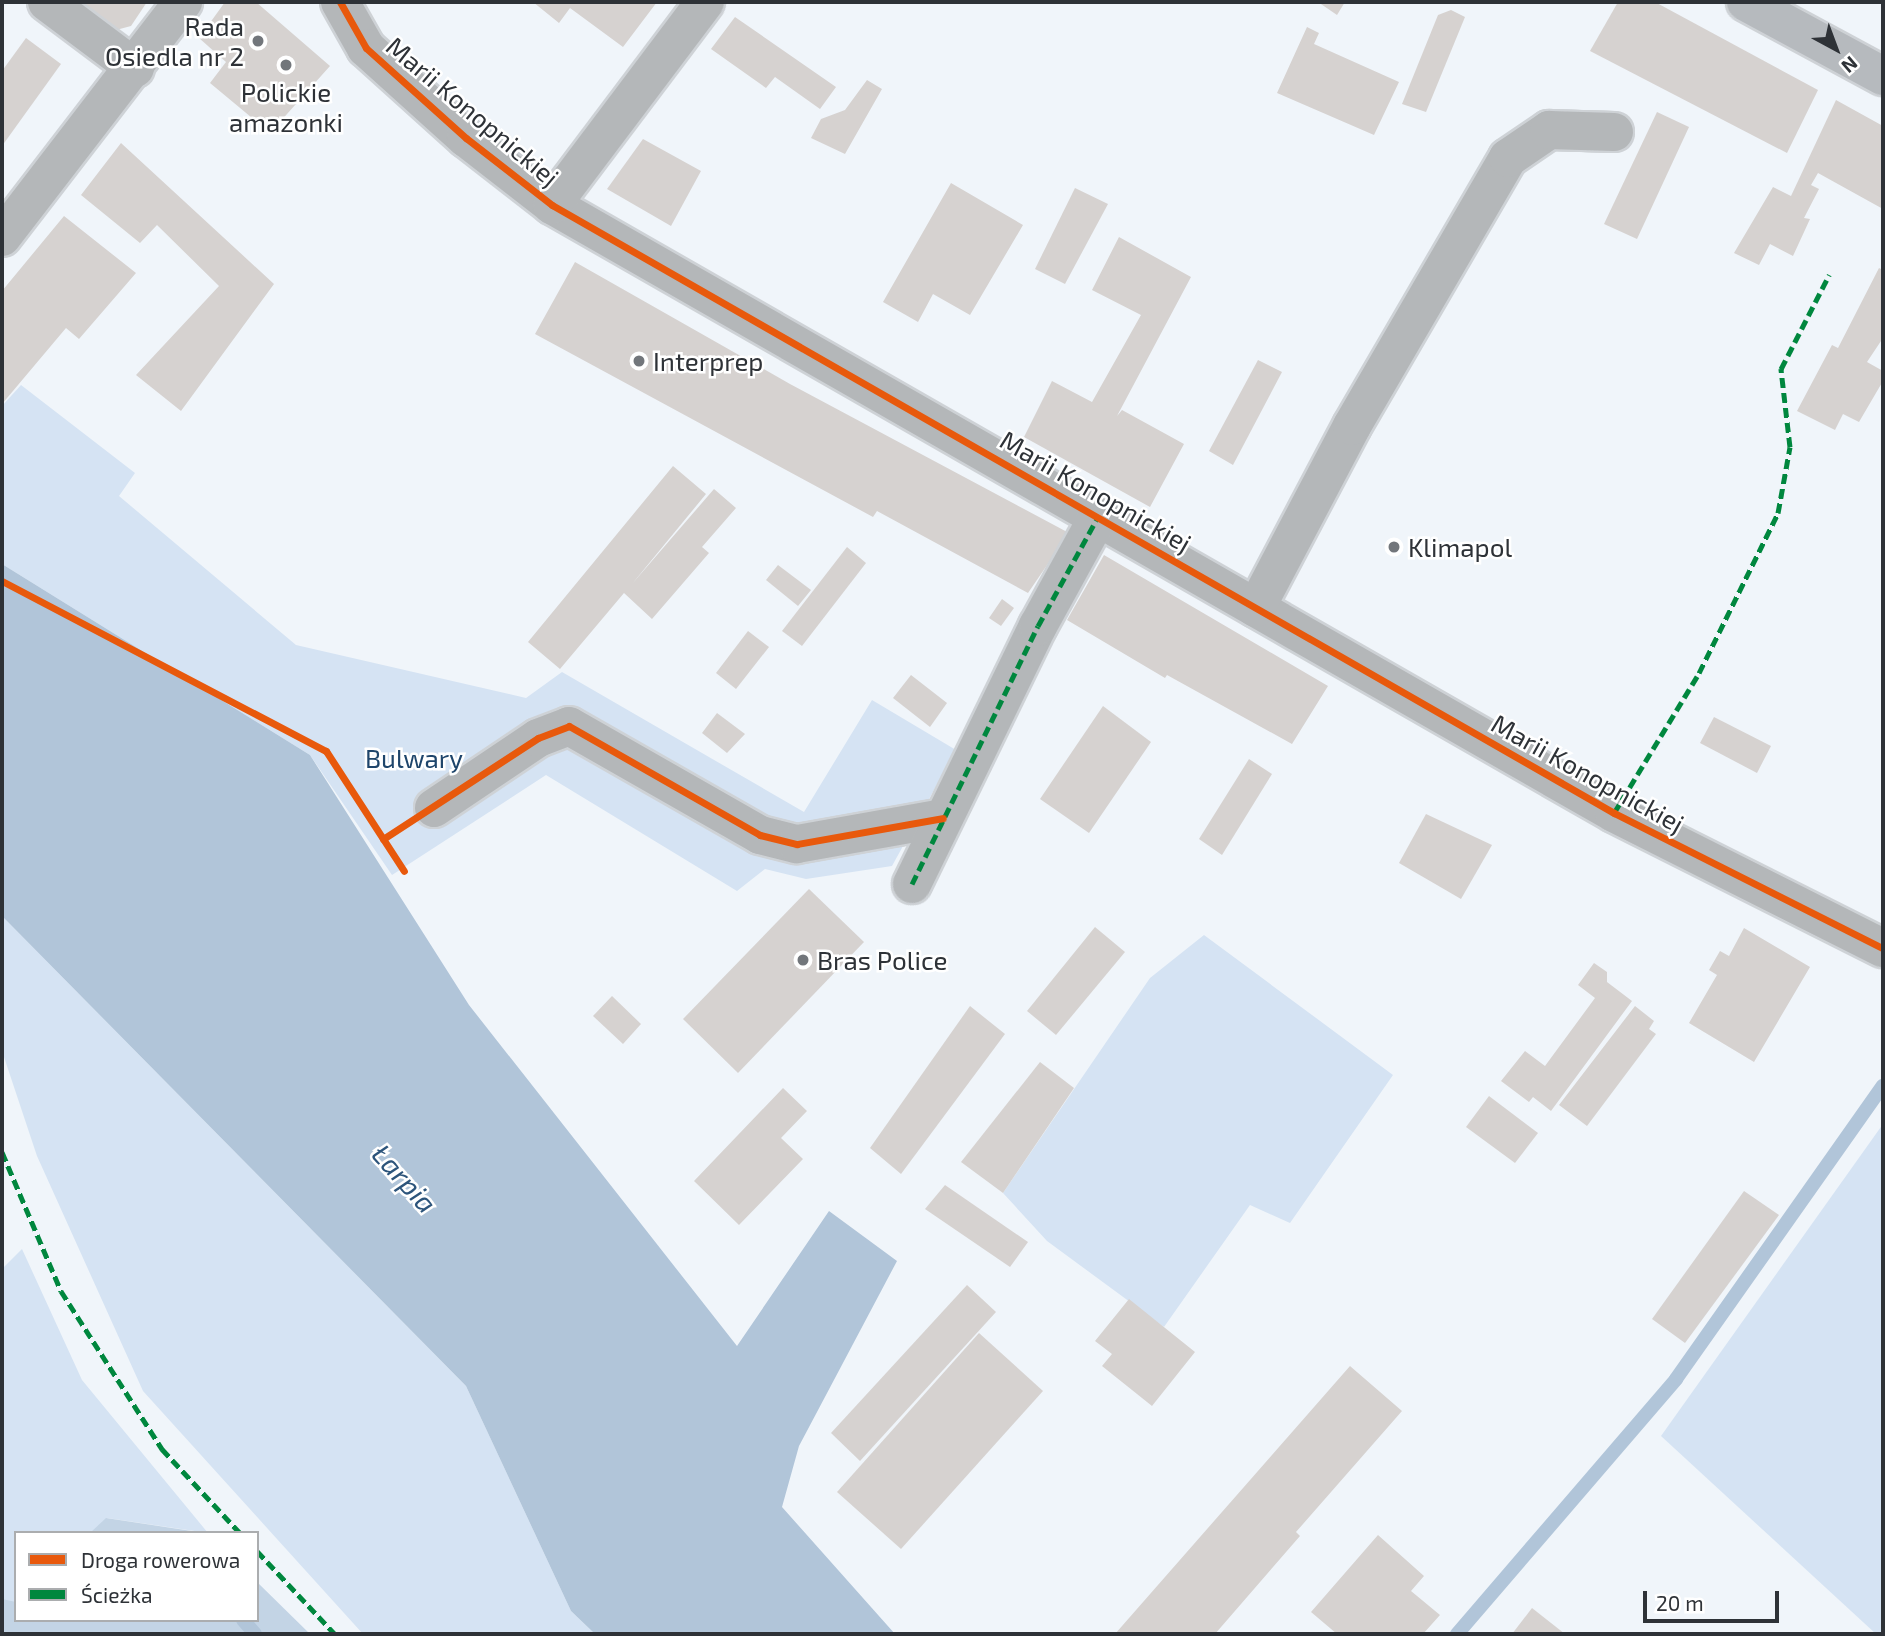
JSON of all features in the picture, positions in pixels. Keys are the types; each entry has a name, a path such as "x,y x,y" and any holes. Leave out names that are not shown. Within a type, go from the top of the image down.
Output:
{"main road":[{"path":"1746,2 1883,76"}],"street":[{"path":"47,2 135,68"},
{"path":"2,237 135,68 183,2"},
{"name":"Marii Konopnickiej","path":"340,2 366,48 467,138 552,205 1622,817 1883,948"},
{"path":"552,205 705,2"},
{"path":"1256,608 1352,426 1508,158 1549,130 1614,132"},
{"path":"912,884 943,818 1098,517"},
{"path":"434,808 538,738 569,726 760,835 797,844 943,818"}],"green space":[{"name":"Bulwary","path":"21,385 135,473 119,496 296,645 526,698 562,672 804,812 872,700 956,750 892,866 806,879 765,869 737,891 546,775 392,875 310,755 2,564 2,406"},
{"path":"2,916 466,1386 571,1611 595,1634 363,1634 143,1391 37,1156 2,1051"},
{"path":"1204,935 1393,1075 1290,1223 1250,1205 1164,1327 1047,1241 1003,1193 1150,978"},
{"path":"1883,1124 1883,1634 1876,1634 1661,1436"},
{"path":"22,1249 82,1380 206,1531 107,1518 110,1531 14,1531 14,1622 2,1634 2,1269"}],"shaded area":[{"path":"106,1518 192,1531 92,1531"},
{"path":"259,1584 310,1634 2,1634 2,1599 14,1602 14,1622 259,1622"}],"water":[{"name":"Łarpia","path":"2,564 310,755 469,1005 737,1346 829,1211 897,1261 799,1446 782,1507 895,1634 595,1634 571,1611 466,1386 2,916"}],"building":[{"path":"73,2 147,2 131,26 116,30"},
{"path":"225,2 256,2 330,66 270,133 210,83 226,62 199,38"},
{"path":"533,2 657,2 623,47 570,8 559,23"},
{"path":"1318,2 1345,2 1337,15"},
{"path":"1618,2 1655,2 1818,90 1787,153 1590,51"},
{"path":"1451,10 1465,17 1426,112 1402,104 1438,15"},
{"path":"735,17 836,87 820,109 775,77 766,88 711,49"},
{"path":"1307,27 1319,33 1314,44 1399,82 1374,135 1277,93"},
{"path":"26,38 61,64 2,146 2,71"},
{"path":"867,80 882,89 845,154 811,138 821,119 845,110"},
{"path":"1836,100 1883,126 1883,209 1818,173 1811,185 1819,189 1804,218 1810,219 1793,256 1770,244 1759,265 1734,253 1773,187 1791,196"},
{"path":"1657,112 1689,127 1637,239 1604,224"},
{"path":"643,139 701,171 671,226 607,189"},
{"path":"121,143 274,284 181,411 136,375 219,286 157,225 140,243 81,195"},
{"path":"951,183 1023,225 970,315 933,294 918,322 883,302"},
{"path":"1075,188 1108,204 1065,284 1035,269"},
{"path":"64,216 136,273 79,339 66,328 2,404 2,291"},
{"path":"1119,237 1191,277 1117,416 1122,410 1184,444 1150,507 1024,437 1052,381 1092,402 1141,315 1092,290"},
{"path":"575,262 790,384 1069,533 1028,593 877,511 873,517 535,334"},
{"path":"1879,268 1883,270 1883,338 1867,362 1883,371 1883,381 1859,422 1843,414 1835,430 1797,411 1832,345 1838,348"},
{"path":"1258,360 1282,372 1233,465 1209,451"},
{"path":"673,466 706,494 632,584 714,489 736,508 702,547 709,553 652,619 624,593 560,669 528,642"},
{"path":"847,547 866,563 802,646 782,631"},
{"path":"1104,555 1328,686 1292,744 1167,675 1165,678 1067,620"},
{"path":"778,565 811,590 798,606 766,580"},
{"path":"1002,599 1014,608 1001,626 989,618"},
{"path":"748,631 769,647 736,689 716,673"},
{"path":"911,675 947,703 930,727 893,698"},
{"path":"1103,706 1151,742 1089,833 1040,799"},
{"path":"717,713 745,734 727,753 702,733"},
{"path":"1714,717 1771,746 1757,773 1700,743"},
{"path":"1249,759 1272,774 1222,855 1199,839"},
{"path":"1426,814 1492,845 1461,899 1399,863"},
{"path":"809,889 864,942 738,1073 683,1019"},
{"path":"1095,927 1125,952 1056,1035 1027,1011"},
{"path":"1744,928 1810,967 1754,1062 1689,1023 1717,975 1709,970 1720,951 1729,956"},
{"path":"1594,963 1607,972 1607,982 1632,1001 1551,1111 1533,1097 1529,1102 1501,1081 1525,1051 1545,1066 1595,998 1578,985"},
{"path":"612,996 641,1024 623,1044 593,1016"},
{"path":"970,1006 1005,1034 901,1174 870,1148"},
{"path":"1635,1006 1654,1021 1649,1029 1656,1034 1587,1126 1559,1105"},
{"path":"1040,1062 1074,1088 1003,1193 961,1162"},
{"path":"783,1088 807,1111 781,1138 803,1159 739,1225 694,1181"},
{"path":"1489,1096 1538,1133 1515,1163 1466,1127"},
{"path":"945,1185 1028,1242 1010,1267 925,1209"},
{"path":"1744,1191 1779,1215 1685,1343 1652,1319"},
{"path":"967,1285 996,1312 860,1461 831,1433"},
{"path":"1129,1299 1195,1352 1152,1406 1102,1366 1112,1354 1095,1341"},
{"path":"979,1333 1043,1391 901,1549 837,1492"},
{"path":"1350,1366 1402,1411 1296,1532 1300,1536 1215,1634 1115,1634"},
{"path":"1378,1535 1424,1576 1411,1591 1440,1615 1423,1634 1337,1634 1311,1612"},
{"path":"1532,1608 1565,1634 1512,1634"}],"waterway":[{"path":"1457,1634 1676,1379 1883,1086"},
{"path":"245,1622 255,1634"}],"marked path":[{"path":"1614,813 1699,673 1778,513 1790,447 1781,369 1829,275"},
{"path":"912,884 1038,626 1098,517"},
{"path":"2,1152 61,1291 162,1449 238,1531"},
{"path":"259,1553 335,1634"}],"cycle path":[{"path":"340,2 366,48 466,138 552,205 1614,813 1883,948"},
{"path":"2,581 326,751 404,871"},
{"path":"383,839 538,738 569,726 760,835 797,844 943,818"}],"place":[{"name":"Rada Osiedla nr 2","path":"258,41"},
{"name":"Polickie amazonki","path":"286,65"},
{"name":"Interprep","path":"639,361"},
{"name":"Klimapol","path":"1394,547"},
{"name":"Bras Police","path":"803,960"}]}
